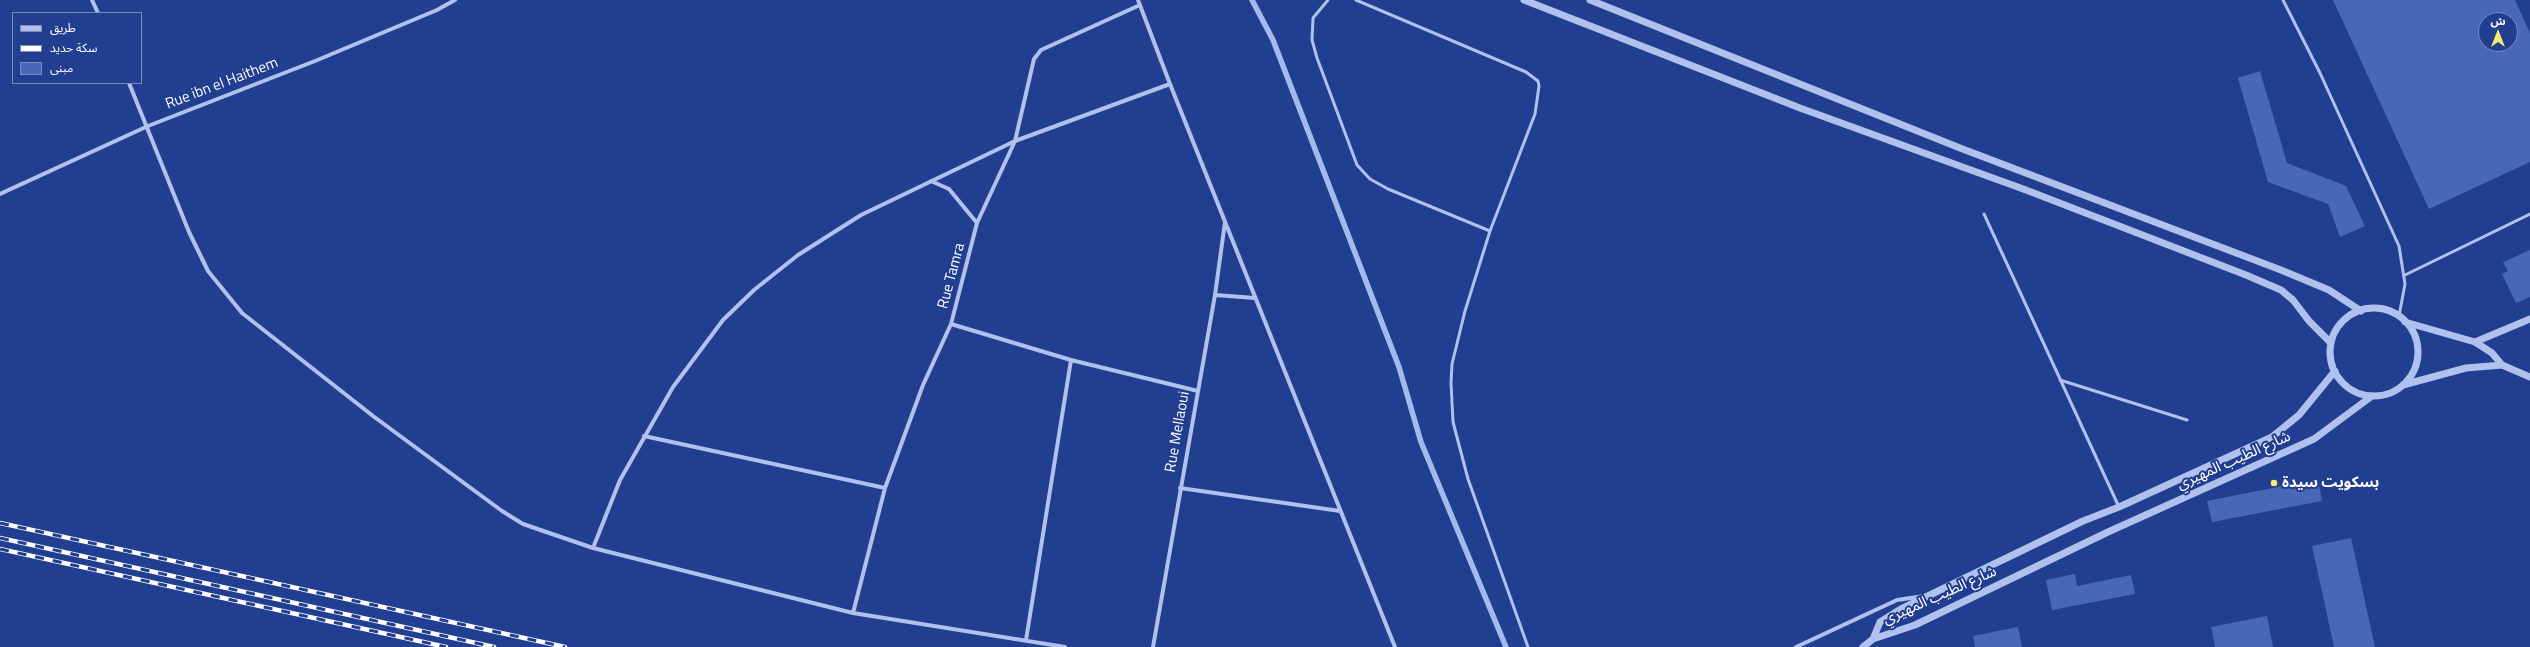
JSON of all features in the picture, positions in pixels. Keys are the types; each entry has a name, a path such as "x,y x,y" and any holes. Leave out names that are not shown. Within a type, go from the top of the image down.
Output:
{"street":[{"path":"92,0 98,12"},
{"name":"Rue ibn el Haithem","path":"0,194 148,126 315,61 437,10 455,0"},
{"path":"1138,0 1255,298 1395,647"},
{"path":"1524,0 1800,108 2026,190 2246,275 2281,290 2293,300 2309,321 2331,343"},
{"path":"1590,0 1967,151 2281,270 2329,290 2361,311"},
{"name":"Rue Tamra","path":"853,614 885,488 923,386 951,324 978,223 1015,140 1034,59 1041,50 1140,5"},
{"path":"129,84 148,126 190,232 208,271 242,313 373,416 502,511 523,524 593,548 853,614 1065,647"},
{"path":"593,548 620,480 644,436 695,355 723,320 754,290 798,256 861,215 1015,140 1170,84"},
{"path":"931,181 949,189 978,223"},
{"name":"Rue Mellaoui","path":"1153,647 1215,295 1225,222"},
{"path":"1215,295 1255,298"},
{"path":"2502,365 2466,368 2403,385 2383,395 2372,396 2350,389 2335,371 2330,357 2331,343 2342,323 2361,311 2380,309 2398,316 2406,322 2475,342 2492,353 2502,365 2530,378"},
{"path":"2475,342 2530,319"},
{"path":"2403,385 2416,365 2418,354 2417,342 2406,322"},
{"path":"951,324 1071,360 1198,391"},
{"path":"1026,640 1071,360"},
{"name":"شارع الطيب المهيري","path":"1873,639 1880,622 1931,596 2083,521 2119,507 2272,437 2299,415 2335,371"},
{"name":"شارع الطيب المهيري","path":"1873,639 1915,625 2108,532 2314,439 2372,396"},
{"path":"644,436 885,488"},
{"path":"1180,488 1340,511"},
{"path":"1796,647 1897,600 1913,596 1931,596"},
{"path":"1863,647 1873,639"}],"lane":[{"path":"1328,0 1313,18 1312,40 1317,58 1357,165 1370,179 1388,189 1490,230"},
{"path":"1356,0 1526,72 1538,81 1540,92 1535,114 1490,230 1458,337 1452,364 1451,403 1468,479 1528,647"},
{"path":"2283,0 2320,73 2399,246 2405,275 2404,300 2398,316"},
{"path":"1984,214 2119,507"},
{"path":"2405,275 2530,214"},
{"path":"2060,380 2187,420"}],"building":[{"path":"2333,0 2515,0 2530,33 2530,162 2429,209"},
{"path":"2260,71 2287,163 2346,186 2365,226 2340,237 2328,204 2268,182 2238,78"},
{"path":"2530,250 2530,297 2516,303 2502,274 2508,271 2503,262"},
{"path":"2318,479 2322,501 2212,522 2207,501"},
{"path":"2351,538 2375,647 2334,647 2312,546"},
{"path":"2075,574 2077,586 2131,575 2135,594 2052,610 2046,580"},
{"path":"2267,616 2273,647 2215,647 2211,627"},
{"path":"2018,627 2022,647 1975,647 1973,636"}],"waterway":[{"path":"1252,0 1273,40 1399,367 1421,442 1506,647"}],"railway":[{"path":"0,523 565,647"},
{"path":"0,538 494,647"},
{"path":"0,549 446,647"}],"place":[{"name":"بسكويت سيدة","path":"2274,483"}]}
